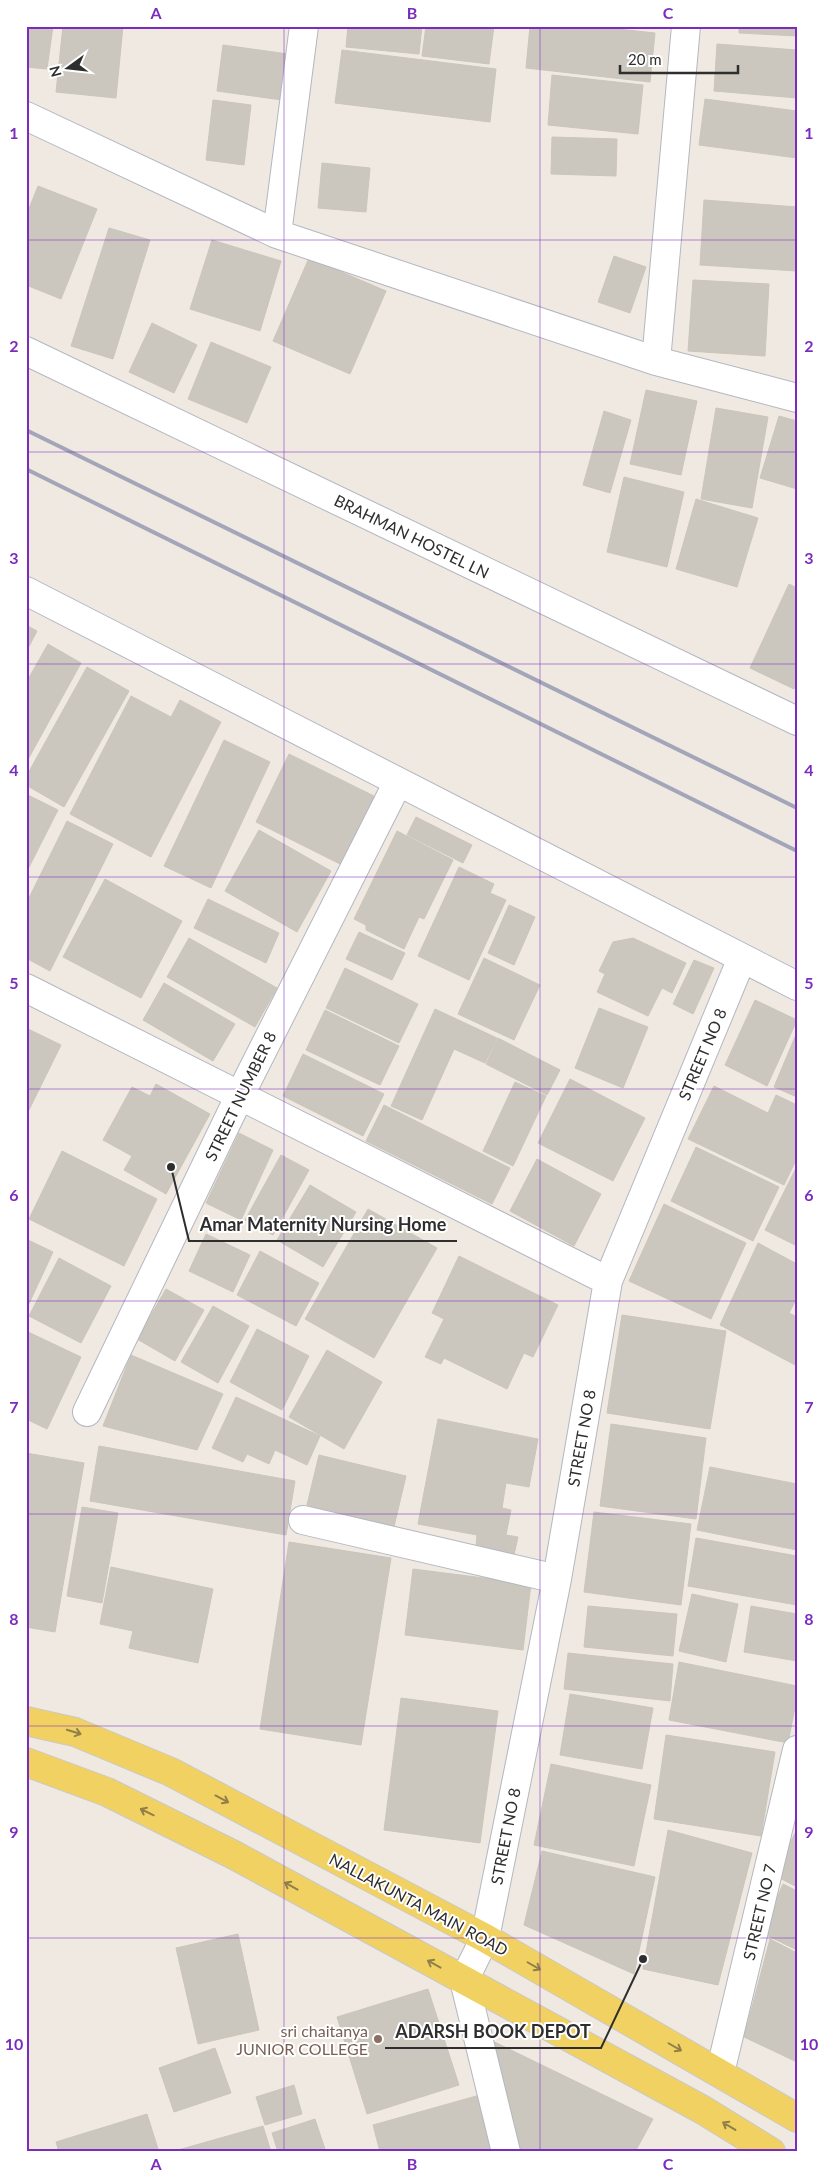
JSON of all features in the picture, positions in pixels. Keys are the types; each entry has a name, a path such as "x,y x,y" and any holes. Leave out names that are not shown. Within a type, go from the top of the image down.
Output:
{"main road":[{"name":"NALLAKUNTA MAIN ROAD","path":"26,1721 75,1732 171,1772 485,1938 797,2118"},
{"path":"26,1762 107,1792 234,1855 703,2110 771,2152"}],"street":[{"path":"277,234 304,26"},
{"path":"656,361 686,26"},
{"path":"26,116 277,234 656,361 797,398"},
{"name":"BRAHMAN HOSTEL LN","path":"26,351 797,721"},
{"path":"26,591 797,986"},
{"name":"STREET NUMBER 8","path":"87,1412 240,1095 398,782"},
{"name":"STREET NO 8","path":"464,1980 485,1938 557,1579 608,1281 742,958"},
{"path":"26,988 608,1281"},
{"path":"303,1520 557,1579"},
{"name":"STREET NO 7","path":"720,2073 797,1750"},
{"path":"464,1980 506,2152"}],"building":[{"path":"26,26 53,26 47,69 26,67"},
{"path":"63,26 123,26 116,98 56,92"},
{"path":"348,26 422,26 419,54 346,47"},
{"path":"426,26 494,26 489,64 422,56"},
{"path":"530,26 589,26 655,33 650,82 526,68"},
{"path":"739,26 797,26 797,36 739,33"},
{"path":"717,44 797,50 797,98 714,91"},
{"path":"223,45 295,55 289,101 217,91"},
{"path":"342,50 496,69 490,122 335,103"},
{"path":"552,75 643,85 638,134 548,125"},
{"path":"705,99 797,111 797,158 699,145"},
{"path":"213,100 251,105 244,165 206,160"},
{"path":"552,137 617,139 616,176 551,174"},
{"path":"322,163 370,168 366,212 318,208"},
{"path":"38,186 97,209 61,299 26,285 26,216"},
{"path":"704,200 797,207 797,271 700,265"},
{"path":"109,228 150,240 113,359 71,346"},
{"path":"212,240 281,261 260,331 190,309"},
{"path":"614,256 646,267 630,313 598,302"},
{"path":"309,258 386,291 350,374 273,341"},
{"path":"693,280 769,284 765,356 688,351"},
{"path":"152,323 197,345 174,393 129,372"},
{"path":"211,342 271,367 247,423 188,399"},
{"path":"646,390 697,401 681,475 630,464"},
{"path":"716,408 768,417 752,508 701,499"},
{"path":"604,411 631,420 610,493 583,485"},
{"path":"779,416 797,421 797,489 760,478"},
{"path":"624,477 684,492 667,567 607,552"},
{"path":"696,499 758,518 737,587 676,569"},
{"path":"789,584 797,588 797,682 794,689 750,668"},
{"path":"26,625 37,631 26,652"},
{"path":"48,644 81,663 26,763 26,683"},
{"path":"87,667 129,691 64,807 26,785 26,777"},
{"path":"131,696 171,717 180,700 221,722 151,857 70,814"},
{"path":"224,740 270,762 211,888 164,866"},
{"path":"289,754 376,797 342,865 256,822"},
{"path":"26,794 58,810 26,873"},
{"path":"416,817 472,845 463,863 407,835"},
{"path":"67,821 113,844 50,971 26,958 26,904"},
{"path":"259,830 331,871 297,932 225,891"},
{"path":"397,831 453,860 424,919 419,917 404,949 366,930 366,925 354,919"},
{"path":"459,867 494,884 490,893 506,900 469,980 418,956"},
{"path":"105,879 182,921 141,998 63,957"},
{"path":"208,899 279,933 266,963 194,928"},
{"path":"509,905 535,917 514,965 488,953"},
{"path":"359,932 405,953 392,980 346,959"},
{"path":"189,938 277,988 255,1027 167,977"},
{"path":"633,938 686,963 672,993 662,988 648,1016 597,992 605,974 599,971 613,942"},
{"path":"484,958 540,985 514,1040 458,1014"},
{"path":"694,960 714,968 693,1014 673,1004"},
{"path":"345,968 418,1004 399,1043 326,1008"},
{"path":"164,983 235,1024 213,1061 143,1020"},
{"path":"755,1000 797,1020 767,1086 725,1065"},
{"path":"599,1008 648,1027 623,1088 575,1068"},
{"path":"435,1009 497,1038 485,1063 454,1049 422,1120 391,1106"},
{"path":"325,1010 399,1046 380,1085 306,1050"},
{"path":"26,1028 61,1045 26,1116"},
{"path":"797,1032 797,1097 774,1087"},
{"path":"498,1038 560,1070 547,1095 486,1064"},
{"path":"303,1054 384,1094 363,1136 283,1096"},
{"path":"570,1079 645,1118 613,1181 538,1143"},
{"path":"515,1082 546,1096 513,1166 483,1151"},
{"path":"156,1084 210,1114 166,1194 124,1170 132,1156 103,1140 132,1087 150,1096"},
{"path":"714,1086 768,1113 776,1095 797,1105 797,1158 784,1185 688,1139"},
{"path":"384,1105 510,1168 492,1204 366,1141"},
{"path":"239,1133 273,1150 241,1220 206,1203"},
{"path":"696,1147 779,1187 753,1241 671,1201"},
{"path":"62,1151 157,1199 124,1266 29,1219"},
{"path":"281,1155 309,1170 273,1235 245,1220"},
{"path":"537,1159 601,1194 574,1246 510,1211"},
{"path":"797,1166 797,1246 765,1230"},
{"path":"310,1185 356,1212 323,1267 277,1240"},
{"path":"664,1204 746,1243 711,1319 629,1281"},
{"path":"368,1209 437,1248 374,1358 305,1319"},
{"path":"206,1234 250,1255 233,1292 189,1271"},
{"path":"26,1239 53,1252 26,1310"},
{"path":"758,1243 797,1264 797,1298 789,1313 797,1317 797,1366 720,1325"},
{"path":"260,1251 319,1283 296,1326 237,1295"},
{"path":"459,1256 558,1305 533,1357 524,1353 507,1389 444,1358 441,1364 425,1357 444,1319 432,1313"},
{"path":"59,1258 111,1286 81,1343 29,1316"},
{"path":"166,1289 204,1310 175,1361 137,1339"},
{"path":"213,1306 249,1326 218,1383 181,1362"},
{"path":"622,1315 726,1331 710,1429 607,1413"},
{"path":"257,1329 309,1356 282,1410 230,1382"},
{"path":"26,1331 81,1357 47,1429 26,1419"},
{"path":"327,1350 382,1382 344,1449 289,1417"},
{"path":"131,1355 223,1394 197,1450 103,1426"},
{"path":"236,1397 320,1436 307,1465 275,1450 269,1464 247,1454 243,1462 212,1448"},
{"path":"438,1419 538,1439 529,1487 506,1483 502,1508 511,1510 506,1535 518,1537 514,1555 476,1547 477,1535 418,1524"},
{"path":"611,1424 706,1438 696,1519 600,1506"},
{"path":"99,1446 295,1481 286,1535 90,1501"},
{"path":"26,1453 84,1463 55,1632 26,1627"},
{"path":"319,1455 406,1476 393,1531 306,1509"},
{"path":"710,1467 797,1484 797,1550 697,1530"},
{"path":"82,1507 118,1513 102,1603 67,1596"},
{"path":"594,1512 691,1524 681,1605 584,1592"},
{"path":"696,1538 797,1556 797,1605 688,1586"},
{"path":"289,1542 391,1558 361,1745 260,1729"},
{"path":"111,1567 213,1589 198,1663 129,1648 133,1631 100,1624"},
{"path":"413,1569 531,1584 523,1650 405,1635"},
{"path":"692,1594 738,1604 726,1662 679,1651"},
{"path":"588,1606 677,1614 673,1656 584,1647"},
{"path":"751,1606 797,1614 797,1661 744,1652"},
{"path":"568,1653 673,1664 670,1701 564,1689"},
{"path":"679,1662 797,1686 797,1697 788,1743 669,1720"},
{"path":"570,1694 653,1708 642,1769 560,1755"},
{"path":"401,1698 498,1711 480,1843 384,1830"},
{"path":"666,1735 775,1752 761,1836 654,1819"},
{"path":"551,1764 651,1785 634,1866 534,1845"},
{"path":"797,1829 797,1887 774,1875"},
{"path":"668,1830 752,1853 718,1985 643,1969"},
{"path":"542,1851 655,1877 634,1974 524,1925"},
{"path":"783,1884 797,1891 797,1950 762,1933"},
{"path":"238,1934 259,2030 198,2044 176,1948"},
{"path":"770,1939 797,1953 797,2062 744,2037"},
{"path":"428,1989 459,2085 367,2114 337,2017"},
{"path":"480,2035 653,2119 635,2152 515,2152"},
{"path":"215,2048 231,2093 174,2112 159,2068"},
{"path":"294,2085 302,2114 265,2125 256,2097"},
{"path":"480,2095 495,2152 380,2152 373,2125"},
{"path":"147,2114 159,2152 59,2152 56,2142"},
{"path":"315,2119 326,2152 278,2152 272,2133"},
{"path":"263,2126 271,2152 179,2152 178,2150"}],"railway":[{"path":"26,430 797,808"},
{"path":"26,469 797,851"}],"place":[{"name":"Amar Maternity Nursing Home","path":"171,1167"},
{"name":"ADARSH BOOK DEPOT","path":"643,1959"},
{"name":"sri chaitanya JUNIOR COLLEGE","path":"378,2039"}]}
